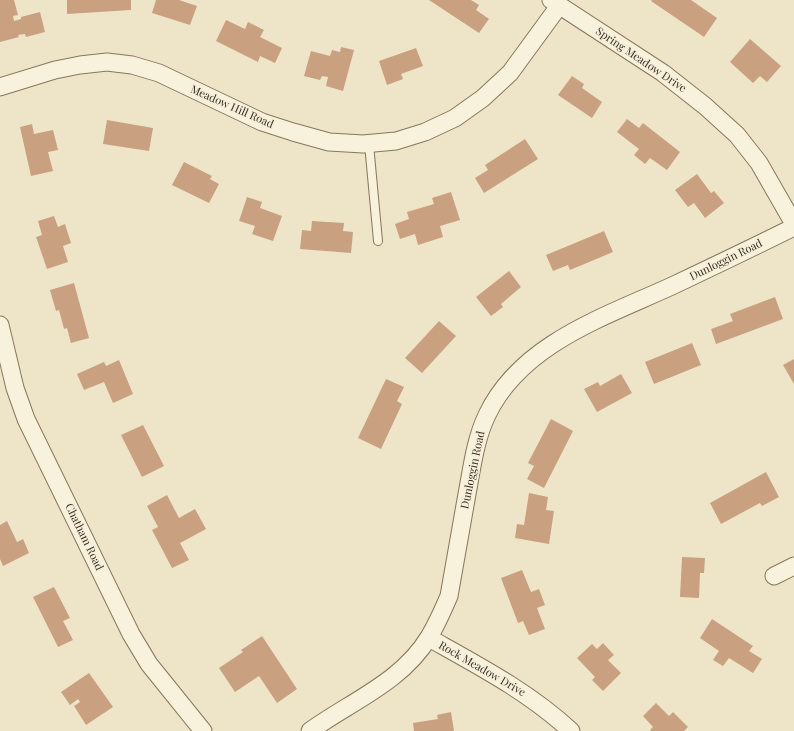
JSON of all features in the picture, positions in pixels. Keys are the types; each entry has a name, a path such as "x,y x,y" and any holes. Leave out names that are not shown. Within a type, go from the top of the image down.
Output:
{"street":[{"name":"Meadow Hill Road","path":"0,87 55,70 80,65 107,62 132,65 159,73 262,122 293,132 329,142 369,144 396,141 425,132 455,118 483,98 510,73 555,3"},
{"name":"Spring Meadow Drive","path":"555,3 663,73 705,106 737,135 759,162 794,225"},
{"name":"Dunloggin Road","path":"310,731 387,682 403,668 429,638 441,616 449,596 475,451 482,427 496,398 522,367 551,344 587,325 722,263 794,225"},
{"name":"Chatham Road","path":"0,325 15,388 26,419 131,634 149,664 203,731"},
{"path":"774,576 794,566"},
{"name":"Rock Meadow Drive","path":"429,638 499,677 529,696 571,731"}],"lane":[{"path":"369,144 378,241"}],"building":[{"path":"0,0 14,0 18,15 13,16 14,21 21,19 21,17 40,12 45,32 26,37 25,34 18,35 19,37 0,42"},
{"path":"67,0 131,0 131,10 67,14"},
{"path":"156,0 179,0 197,6 190,25 152,13"},
{"path":"429,0 471,0 479,5 476,10 489,19 479,33"},
{"path":"691,0 717,18 704,37 651,1"},
{"path":"226,20 245,29 248,22 264,30 260,37 282,48 275,63 260,56 258,62 216,41"},
{"path":"750,39 781,66 767,82 760,76 753,83 730,62"},
{"path":"341,47 354,50 343,91 326,86 328,77 322,76 320,80 304,76 311,51 330,56 332,50 340,52"},
{"path":"416,48 423,66 401,74 403,79 387,85 379,61"},
{"path":"572,76 584,84 582,88 602,102 592,118 558,95"},
{"path":"627,119 639,128 643,123 680,152 667,170 650,158 645,164 634,155 639,149 617,132"},
{"path":"107,120 153,128 149,151 103,144"},
{"path":"32,124 34,134 53,130 58,150 48,152 53,171 31,176 20,127"},
{"path":"525,139 538,159 484,193 475,178 488,170 485,165"},
{"path":"184,162 212,176 210,179 219,184 209,203 172,185"},
{"path":"697,174 711,193 714,191 724,203 705,218 694,203 688,207 675,190"},
{"path":"451,192 460,220 440,226 443,237 418,245 415,234 400,239 395,224 409,219 407,212 434,204 432,198"},
{"path":"247,197 262,202 260,208 282,216 273,241 252,234 255,226 239,221"},
{"path":"54,216 58,227 65,224 71,243 63,246 68,262 47,269 36,237 42,235 38,221"},
{"path":"312,221 344,223 343,231 353,232 351,253 300,249 302,230 311,231"},
{"path":"604,231 613,252 570,270 568,265 553,271 546,255"},
{"path":"509,271 521,287 501,304 503,307 491,316 476,297"},
{"path":"74,283 89,338 71,343 67,328 64,329 59,310 56,311 50,290"},
{"path":"775,297 783,319 716,344 711,329 733,321 730,314"},
{"path":"439,321 456,336 422,373 405,358"},
{"path":"692,343 701,365 654,384 645,362"},
{"path":"794,359 794,384 783,365"},
{"path":"119,360 133,394 113,403 104,382 84,390 77,374 104,362 106,366"},
{"path":"621,374 632,393 597,412 584,389 598,382 600,386"},
{"path":"386,379 404,387 397,401 402,404 381,449 358,438"},
{"path":"551,419 573,431 544,488 527,479 534,466 528,463"},
{"path":"143,425 164,466 142,477 121,435"},
{"path":"766,472 779,497 762,506 760,503 721,524 710,503"},
{"path":"529,493 548,497 546,510 554,511 549,544 515,538 517,524 524,525"},
{"path":"167,495 179,518 195,509 206,529 180,543 189,560 172,568 152,530 158,527 147,506"},
{"path":"7,521 17,542 23,539 29,553 3,566 0,559 0,525"},
{"path":"682,557 705,558 704,573 700,573 699,598 680,597"},
{"path":"522,570 531,592 539,589 545,605 537,608 545,629 529,635 523,621 518,623 501,578"},
{"path":"54,587 70,618 63,621 73,640 58,647 33,597"},
{"path":"712,619 753,646 749,651 762,659 753,673 729,658 723,666 713,660 719,651 700,638"},
{"path":"262,636 297,689 277,703 259,676 235,692 219,668 243,652 241,650"},
{"path":"603,643 614,655 608,660 621,673 603,691 592,680 595,677 577,658 592,644 597,649"},
{"path":"89,673 113,707 86,725 74,706 80,702 78,699 70,705 61,692"},
{"path":"656,703 669,716 673,712 688,727 684,731 651,731 650,730 653,727 643,716"},
{"path":"451,712 454,731 414,731 413,723 438,719 437,715"}]}
